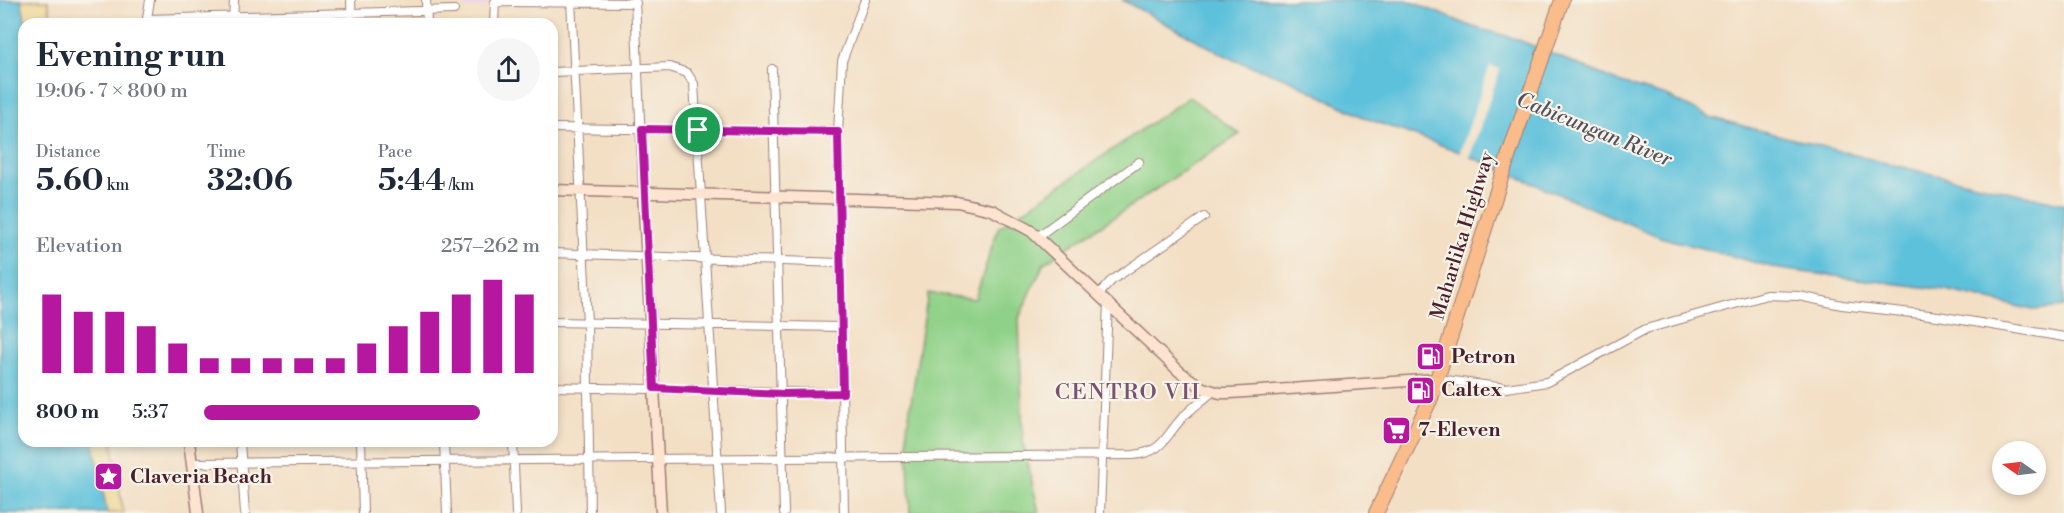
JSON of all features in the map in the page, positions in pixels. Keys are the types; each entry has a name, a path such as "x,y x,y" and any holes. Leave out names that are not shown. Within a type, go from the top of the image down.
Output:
{"highway":[{"name":"Maharlika Highway","path":"1376,513 1425,413 1438,379 1502,176 1562,0"}],"street":[{"path":"147,18 150,0"},
{"path":"233,18 234,0"},
{"path":"351,0 352,18"},
{"path":"426,0 427,18"},
{"path":"844,513 838,132 842,61 865,0"},
{"path":"571,1 587,323 591,513"},
{"path":"494,18 495,2 635,1 646,255 661,513"},
{"path":"273,18 454,10"},
{"path":"558,72 670,67 689,75 694,84 703,193 721,513"},
{"path":"772,69 776,132 784,513"},
{"path":"558,129 838,132"},
{"path":"1037,237 1140,162"},
{"path":"558,190 957,202 992,210 1012,219 1037,237 1180,372 1212,392 1230,393 1438,379 1506,388 1547,382 1646,329 1767,295 1799,296 1842,305 1938,316 2064,337"},
{"path":"1099,294 1111,281 1204,217"},
{"path":"558,253 839,263"},
{"path":"1100,513 1108,302"},
{"path":"558,322 710,327 841,327"},
{"path":"558,387 654,388 783,394 843,393"},
{"path":"192,463 1140,454 1155,450 1183,417 1212,392"},
{"path":"190,447 198,513"},
{"path":"241,447 245,513"},
{"path":"361,447 363,513"},
{"path":"444,447 447,513"},
{"path":"513,447 516,513"}],"shaded area":[{"path":"464,0 492,0 493,5 465,9"}],"green space":[{"path":"1189,97 1240,134 1044,263 1019,318 1023,442 1039,513 910,513 907,428 928,293 975,299 998,228"}],"sand":[{"path":"21,0 48,0 51,18 25,18"},
{"name":"Claveria Beach","path":"94,447 113,447 123,513 107,513"}],"water":[{"path":"0,0 21,0 25,18 18,18 18,447 94,447 107,513 0,513"},
{"name":"Cabicungan River","path":"1122,0 1407,0 1473,27 1514,38 1624,84 1667,96 1709,117 1897,166 2064,204 2064,307 2033,310 1946,290 1779,269 1660,237 1452,149 1365,118 1288,79 1234,60"}],"pier":[{"path":"1490,66 1500,69 1469,159 1459,155"}],"place":[{"name":"Petron","path":"1430,357"},
{"name":"Caltex","path":"1420,390"},
{"name":"7-Eleven","path":"1397,430"},
{"name":"Claveria Beach","path":"109,477"}],"district":[{"name":"CENTRO VII","path":"1128,392"}],"route":[{"path":"642,129 698,130 838,132 843,393 783,394 654,388 646,255 642,129"}]}
